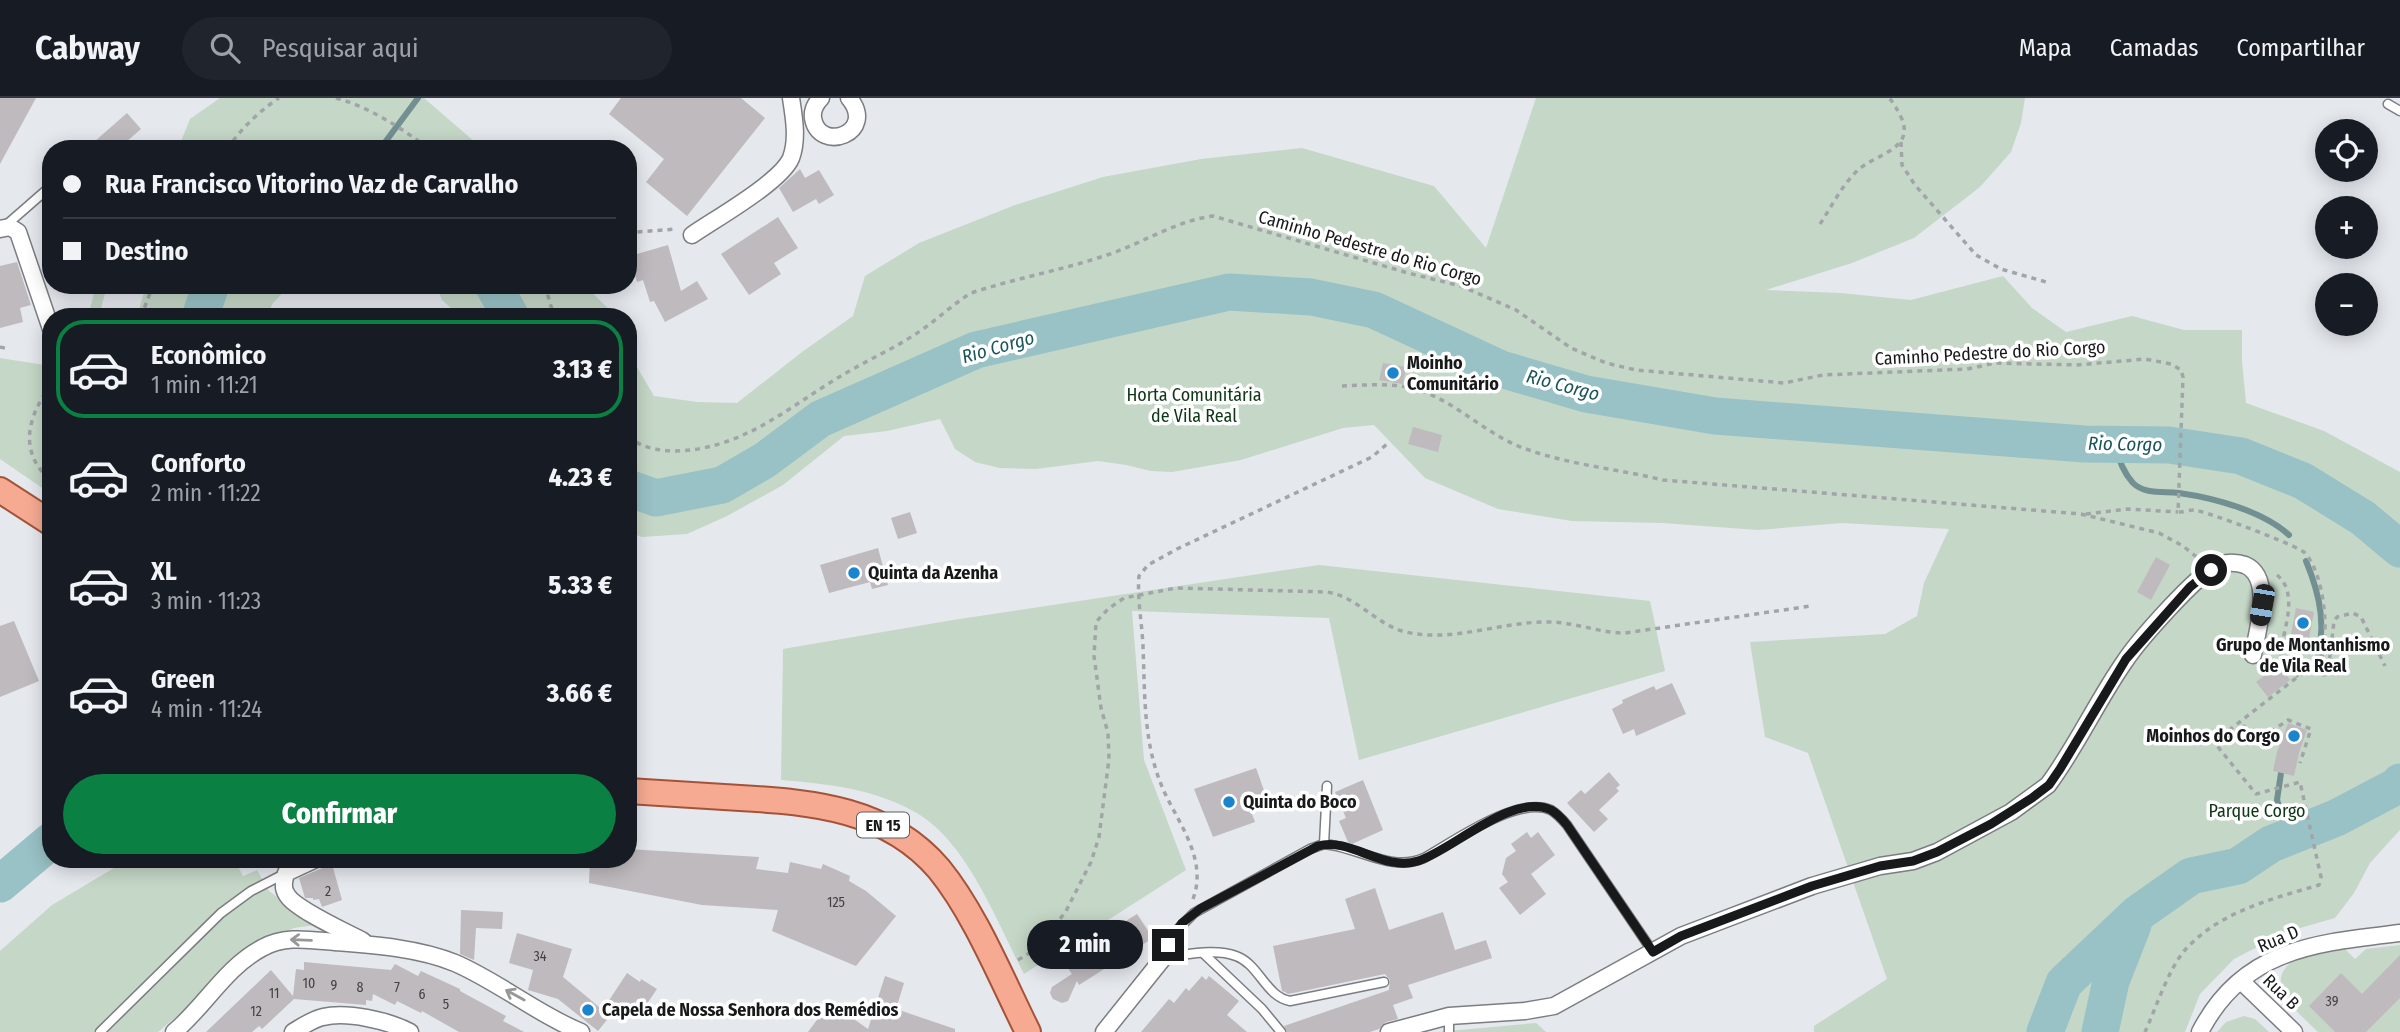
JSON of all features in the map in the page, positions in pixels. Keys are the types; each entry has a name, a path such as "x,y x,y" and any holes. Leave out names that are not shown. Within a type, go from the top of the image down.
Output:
{"main road":[{"path":"0,490 42,517"},
{"name":"EN 15","path":"637,792 807,803 853,813 881,824 916,846 938,868 961,901 1028,1032"}],"street":[{"path":"692,235 770,181 785,167 790,158 794,133 792,98"},
{"path":"821,98 814,107 814,122 823,134 837,137 850,131 855,125 857,111 850,98"},
{"path":"1,229 10,227 18,232 44,308"},
{"path":"1389,1032 1554,1006 1681,936 1812,886 1880,866 1913,861 1937,852 1991,824 2049,785 2126,659 2190,587 2218,565 2236,563 2251,569 2256,576 2262,605 2253,655"},
{"path":"297,868 286,873 284,890 292,901 370,944"},
{"name":"Rua D","path":"2200,1032 2216,1006 2241,981 2273,959 2309,946 2400,933"},
{"path":"174,1032 234,970 267,946 295,939 370,944 431,956 456,964 576,1031"},
{"path":"1104,1032 1164,957"},
{"name":"Rua B","path":"2241,981 2294,1032"},
{"path":"293,1032 313,1021 335,1016 362,1018 404,1030"}],"lane":[{"path":"2388,104 2400,111"},
{"path":"1,229 42,194"},
{"path":"1324,844 1327,786"},
{"path":"1384,982 1286,1001 1278,997 1242,959 1231,954 1164,957 1182,923 1200,909 1300,854 1324,844 1390,862 1410,863 1506,814 1527,808 1551,810 1567,825 1653,952"},
{"path":"100,1032 221,913 251,891 286,873"},
{"path":"1204,954 1255,1002 1280,1032"}],"path":[{"path":"234,140 261,110 279,98"},
{"path":"336,98 361,105 417,140"},
{"path":"1889,98 1905,125 1901,142 1902,165 1915,185 1976,255 2001,269 2046,282"},
{"path":"1820,224 1844,186 1860,168 1888,153 1901,142"},
{"name":"Caminho Pedestre do Rio Corgo","path":"637,444 666,452 710,446 745,435 869,359 921,331 971,293 1105,256 1193,219 1213,216 1461,286 1516,310 1571,348 1606,363 1636,370 1784,383 1823,374 1967,369 1996,363 2077,365 2140,359 2175,366 2181,370 2183,377 2178,498"},
{"path":"637,232 676,229 692,235"},
{"path":"0,347 9,349"},
{"path":"1342,386 1390,385 1420,390 1449,405 1503,440 1525,449 1554,458 1663,480 2081,514 2159,533 2183,546 2211,570"},
{"path":"42,399 36,409 29,439 34,462 42,471"},
{"path":"1182,923 1195,895 1197,866 1188,840 1163,790 1150,753 1139,576 1149,565 1372,457 1388,444"},
{"path":"2081,514 2128,509 2178,512"},
{"path":"997,971 1039,947 1052,932 1091,862 1100,837 1109,759 1108,733 1101,708 1094,656 1096,622 1124,598 1160,590 1192,587 1327,592 1346,596 1402,631 1431,634 1549,621 1610,633 1625,633 1811,606"},
{"path":"2311,671 2322,675 2328,671 2335,619 2350,613 2361,617 2385,666"},
{"path":"2285,622 2280,653 2298,677"},
{"path":"2218,738 2222,743 2244,726 2256,742 2288,720 2311,729 2300,763"},
{"path":"2145,1032 2184,951 2204,934 2224,920 2260,902 2319,886 2321,877 2300,782 2256,794 2214,742"}],"green space":[{"path":"220,98 424,98 473,140 182,140 190,119"},
{"name":"Parque Corgo","path":"1536,98 2025,98 2021,123 2011,152 1980,187 1914,238 1852,263 1766,290 1911,300 2003,276 2032,308 2066,332 2132,316 2184,330 2242,330 2246,403 2324,431 2400,472 2400,830 2370,863 2354,893 2335,918 2286,932 2234,959 2200,994 2185,1032 1814,1032 1814,1026 1887,979 1808,753 1765,737 1750,642 1885,634 1917,616 1924,583 1949,529 1842,523 1758,530 1663,523 1572,521 1498,509 1425,478 1374,425 1343,428 1241,460 1172,472 1098,461 1036,469 1000,468 975,462 955,449 940,419 887,431 844,436 783,485 727,516 687,534 637,535 637,367 654,396 697,402 737,403 853,316 865,276 919,243 1015,205 1103,177 1201,159 1302,148 1434,186 1486,248"},
{"path":"94,294 105,294 101,308 90,308"},
{"path":"143,294 282,294 270,308 140,308"},
{"path":"440,294 593,294 608,308 451,308"},
{"path":"0,358 42,365 42,488 0,459"},
{"path":"1319,565 1650,601 1665,671 1359,760 1329,618 1132,611 1144,760 1186,870 1024,974 967,865 937,828 920,815 887,799 853,789 781,780 783,649 953,620"},
{"path":"114,868 239,868 243,876 257,870 269,891 315,925 294,928 270,938 158,1032 0,1032 0,951 52,905"},
{"path":"2400,945 2400,1032 2318,1032 2294,1008 2282,989 2281,979 2285,969 2294,960 2345,949 2355,959 2366,949"},
{"path":"2244,1016 2255,1019 2269,1032 2217,1032 2226,1022"},
{"path":"1536,1023 1546,1032 1438,1032"}],"building":[{"path":"0,98 36,98 0,164"},
{"path":"621,98 741,98 765,118 687,216 646,182 664,159 609,114"},
{"path":"127,113 141,129 128,140 96,140"},
{"path":"800,169 805,178 819,170 834,195 819,204 816,199 793,212 779,188"},
{"path":"778,217 798,248 774,263 781,274 749,295 721,254"},
{"path":"668,245 681,291 697,281 708,299 665,322 654,301 650,302 643,280 637,282 637,254"},
{"path":"17,262 31,305 20,308 23,322 0,328 0,266"},
{"name":"Moinho Comunitário","path":"1383,363 1406,367 1403,384 1379,380"},
{"path":"1413,427 1442,435 1438,452 1408,444"},
{"path":"910,512 917,533 898,539 891,518"},
{"name":"Quinta da Azenha","path":"878,548 888,585 872,589 870,582 829,593 820,565"},
{"path":"2156,557 2170,565 2151,600 2137,592"},
{"path":"2296,608 2314,612 2309,638 2291,634"},
{"path":"14,621 39,681 0,697 0,626"},
{"path":"2279,664 2290,680 2268,697 2256,682"},
{"path":"1672,683 1686,714 1636,736 1634,729 1623,734 1612,709 1623,703 1622,700 1654,686 1656,690"},
{"path":"2288,723 2307,730 2294,776 2273,771"},
{"name":"Quinta do Boco","path":"1256,768 1266,796 1258,798 1261,805 1250,809 1255,822 1213,837 1194,789"},
{"path":"1609,772 1620,785 1616,788 1619,791 1599,810 1608,819 1594,832 1567,803 1581,790 1585,794"},
{"path":"1363,780 1383,830 1352,844 1348,842 1339,821 1346,818 1335,792"},
{"path":"1527,832 1531,838 1538,832 1555,855 1531,874 1546,894 1520,915 1499,888 1508,882 1502,874 1506,858 1516,851 1511,844"},
{"path":"637,850 759,857 756,869 788,873 790,862 821,869 823,864 850,876 849,881 866,891 896,916 856,966 772,931 778,910 702,905 589,883 590,868 637,868"},
{"path":"323,868 333,868 342,900 322,907 319,899 305,898 299,878"},
{"path":"1375,888 1389,930 1443,912 1455,950 1486,940 1492,958 1408,985 1413,998 1393,1005 1398,1019 1386,1022 1379,1029 1370,1032 1287,1032 1284,1026 1389,990 1390,980 1385,974 1288,994 1282,991 1273,946 1355,929 1345,899"},
{"path":"461,910 503,912 502,929 476,928 474,960 460,954"},
{"path":"1137,914 1153,938 1079,985 1077,981 1068,1001 1062,1003 1053,999 1050,993 1052,987 1072,974 1063,961"},
{"path":"517,933 572,949 563,977 610,1016 598,1031 558,999 528,990 533,970 509,963"},
{"path":"2400,955 2400,998 2366,1032 2335,1032 2309,1006 2341,973 2362,994"},
{"path":"304,962 391,970 395,964 418,976 421,971 460,989 506,1016 503,1021 524,1032 459,1032 422,1011 421,1013 397,1001 395,1005 373,994 372,1001 366,1000 366,1005 294,999 262,1029 259,1026 252,1032 206,1032 271,970 293,996 296,969 304,970"},
{"path":"627,973 657,989 636,1020 608,1002"},
{"path":"885,976 904,983 896,1009 955,1029 955,1032 808,1032 830,1002 868,1029"},
{"path":"1202,976 1206,980 1209,976 1239,1001 1227,1015 1247,1032 1141,1032 1169,999 1174,1003 1186,988 1189,991"}],"waterway":[{"path":"387,140 418,98"},
{"name":"Rio Corgo","path":"637,491 656,498 722,485 765,460 820,419 976,350 1229,292 1311,297 1374,310 1501,369 1586,394 1715,416 2084,444 2169,445 2241,456 2303,481 2363,518 2400,549"},
{"name":"Rio Corgo","path":"203,308 208,294"},
{"name":"Rio Corgo","path":"498,294 506,308"},
{"path":"2115,444 2124,470 2138,487 2222,502 2252,512 2289,535"},
{"path":"2306,561 2321,613 2321,639 2315,667"},
{"path":"2281,773 2277,800 2289,837"},
{"name":"Rio Corgo","path":"2045,1032 2064,983 2137,914 2191,876 2238,866 2271,844 2336,818 2400,782"},
{"name":"Rio Corgo","path":"0,884 42,849"},
{"name":"Rio Corgo","path":"2100,1032 2111,981 2133,925"}],"place":[{"name":"Moinho Comunitário","path":"1393,373"},
{"name":"Quinta da Azenha","path":"854,573"},
{"name":"Grupo de Montanhismo de Vila Real","path":"2303,623"},
{"name":"Moinhos do Corgo","path":"2294,736"},
{"name":"Quinta do Boco","path":"1229,802"},
{"name":"Capela de Nossa Senhora dos Remédios","path":"588,1010"}],"route":[{"path":"1168,945 1182,923 1200,909 1318,846 1339,846 1390,862 1410,863 1495,819 1527,808 1551,810 1567,825 1653,952 1681,936 1812,886 1880,866 1913,861 1937,852 2011,813 2049,785 2126,659 2190,587 2211,570"}],"park label":[{"name":"Horta Comunitária de Vila Real","path":"1194,405"}]}
